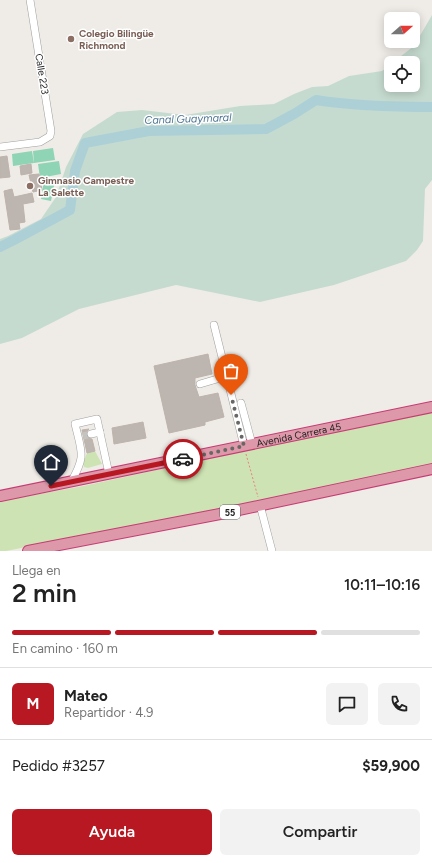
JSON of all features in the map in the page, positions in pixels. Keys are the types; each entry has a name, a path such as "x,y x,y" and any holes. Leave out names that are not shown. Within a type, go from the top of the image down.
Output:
{"highway":[{"name":"Avenida Carrera 45","path":"0,496 432,407"},
{"name":"55","path":"28,551 432,469"}],"street":[{"name":"Calle 223","path":"0,147 40,142 50,136 51,131 30,0"},
{"path":"214,325 248,445"},
{"path":"200,384 217,379"},
{"path":"241,403 248,445"},
{"path":"71,482 82,459 84,436 75,424 97,419 109,474"},
{"path":"84,436 100,432"},
{"path":"260,505 272,551"},
{"path":"53,551 63,544"}],"path":[{"path":"248,445 260,505"}],"green space":[{"path":"432,15 432,180 425,189 423,241 417,250 406,261 334,285 260,302 176,285 79,309 22,338 0,344 0,239 41,219 56,197 66,167 83,134 117,112 142,110 185,115 240,106 274,104 312,87 328,86 349,76 384,69 384,92 420,92 420,56 401,56 411,48 420,48 420,36"},
{"path":"53,148 55,160 34,163 33,151"},
{"path":"32,151 34,163 13,166 12,154"},
{"path":"59,161 61,174 40,178 38,164"},
{"path":"44,180 55,181 51,201 41,199"},
{"path":"432,412 432,464 252,503 0,551 0,501 83,486"},
{"path":"95,451 102,464 88,468 84,467 83,463 87,453"}],"building":[{"path":"7,156 10,177 0,178 0,157"},
{"path":"31,164 32,173 21,175 20,166"},
{"path":"39,174 42,190 33,192 29,175"},
{"path":"12,189 14,197 32,193 34,202 23,204 25,222 19,223 20,229 10,230 4,191"},
{"path":"208,354 212,374 195,378 195,385 199,397 218,393 224,417 205,422 205,425 169,433 154,366"},
{"path":"143,422 146,438 114,444 112,428"},
{"path":"89,429 86,432 86,435 88,438 92,439 95,451 87,453 82,430"}],"waterway":[{"name":"Canal Guaymaral","path":"0,247 70,210 75,171 85,143 149,131 266,129 316,100 374,106 432,107"}],"tunnel":[{"path":"83,436 91,434"}],"way so far":[{"path":"183,459 244,446 231,395"}],"place":[{"name":"Colegio Bilingüe Richmond","path":"71,39"},
{"name":"Gimnasio Campestre La Salette","path":"30,186"}],"route":[{"path":"51,486 183,459"}]}
